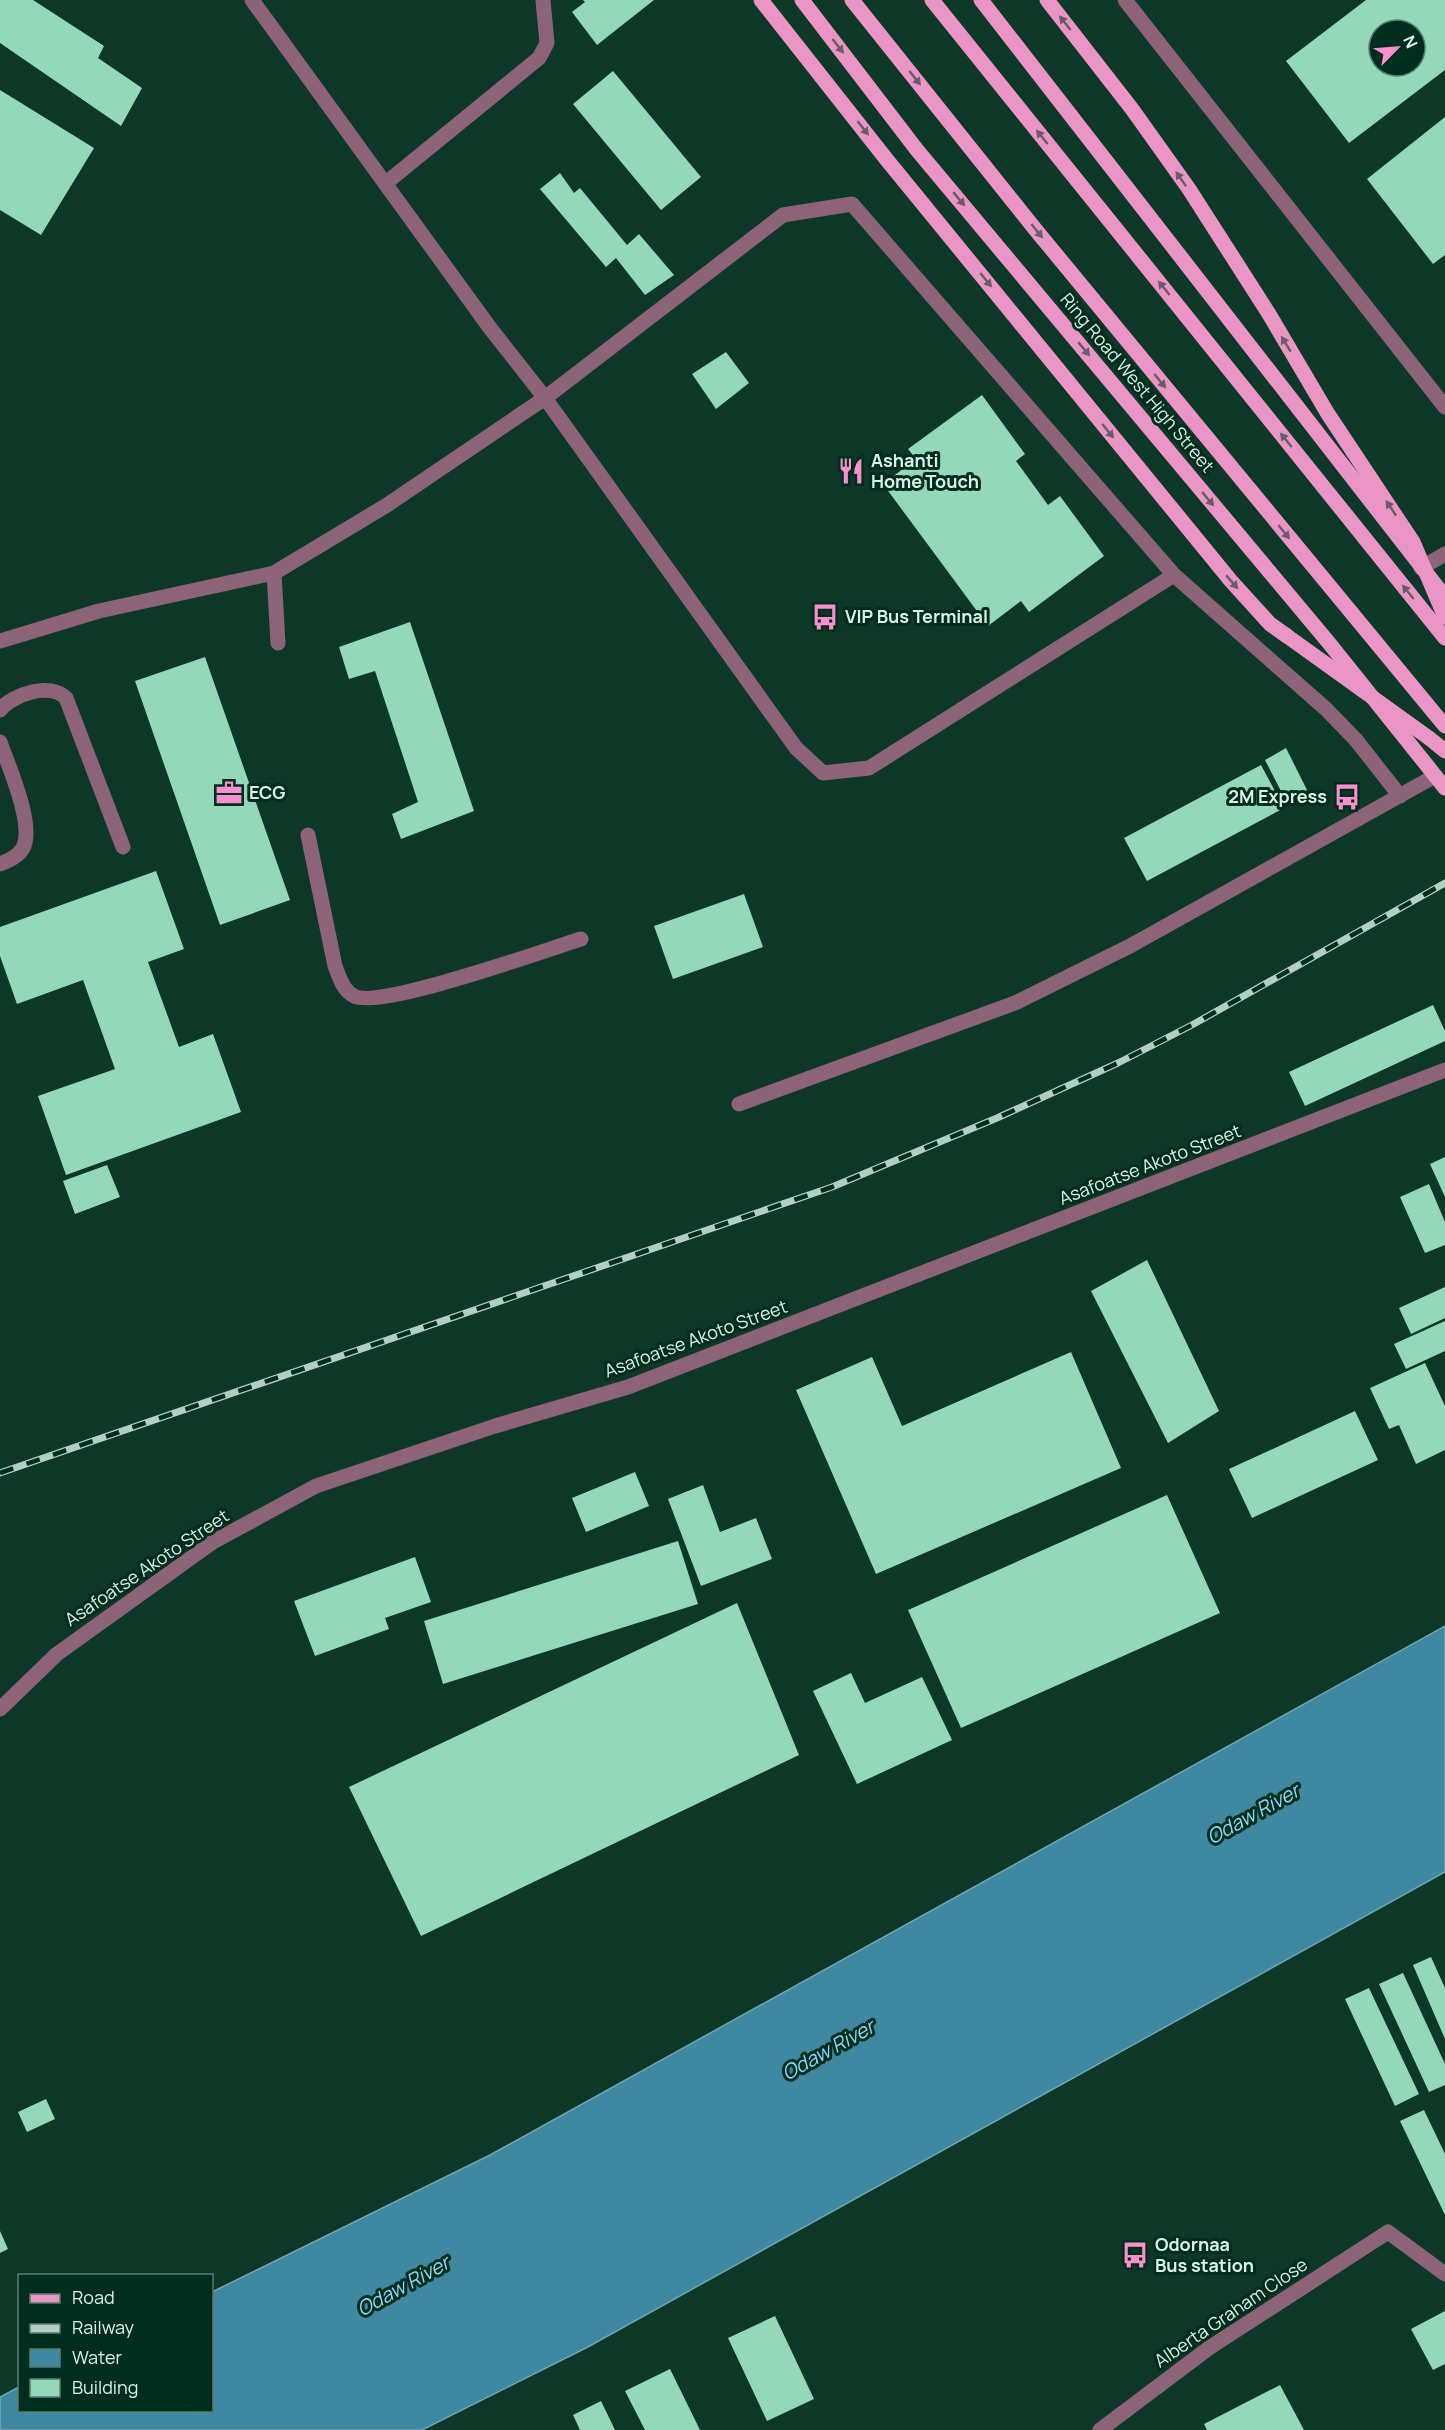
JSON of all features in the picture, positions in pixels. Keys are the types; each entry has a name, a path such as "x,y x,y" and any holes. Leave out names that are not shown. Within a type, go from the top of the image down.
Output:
{"main road":[{"path":"761,0 887,160 1231,582 1270,624 1445,751"},
{"name":"Ring Road West High Street","path":"802,0 917,150 1329,643 1440,782"},
{"name":"Ring Road West High Street","path":"852,0 1035,229 1445,726"},
{"path":"932,0 1445,638"},
{"path":"981,0 1445,597"},
{"path":"1047,0 1132,109 1189,189 1328,414 1413,542 1445,616"}],"street":[{"path":"252,0 490,328 545,398 796,748 823,773 868,768 1174,575"},
{"path":"386,183 539,58 547,43 543,0"},
{"path":"1125,0 1445,407"},
{"path":"0,641 99,611 274,573 377,512 545,398 783,215 852,204 1174,575 1326,709 1356,740 1400,796"},
{"path":"1421,568 1445,554"},
{"path":"274,573 278,643"},
{"path":"0,710 12,700 40,690 51,690 66,698 123,847"},
{"path":"0,742 25,819 26,835 23,848 0,864"},
{"path":"739,1104 1015,1003 1130,946 1400,796 1440,782"},
{"path":"308,835 335,966 342,983 352,996 364,1000 402,994 581,939"},
{"name":"Asafoatse Akoto Street","path":"0,1709 57,1654 213,1542 316,1486 495,1426 628,1387 1445,1070"},
{"name":"Alberta Graham Close","path":"1100,2430 1209,2348 1388,2232 1445,2274"}],"water":[{"name":"Odaw River","path":"1445,1626 1445,1872 586,2348 422,2430 0,2430 0,2397 18,2388 18,2412 213,2412 213,2292 490,2155"}],"building":[{"path":"0,0 33,0 104,46 98,58 142,88 121,126 0,43"},
{"path":"583,0 654,0 597,45 572,12 585,2"},
{"path":"1366,0 1445,0 1445,70 1349,143 1286,61"},
{"path":"613,71 701,177 661,210 573,104"},
{"path":"0,90 94,148 41,235 0,210"},
{"path":"1445,117 1445,255 1433,264 1367,179"},
{"path":"560,173 574,193 580,188 627,245 639,234 674,275 645,295 616,258 606,267 540,189"},
{"path":"726,352 749,383 716,409 692,374"},
{"path":"982,395 1025,454 1016,461 1048,505 1060,496 1104,556 1029,612 1021,601 988,626 883,484 916,459 908,449"},
{"path":"410,622 474,811 401,839 392,814 418,802 375,671 349,679 339,647"},
{"path":"205,657 290,900 220,925 135,681"},
{"path":"1286,748 1307,790 1286,801 1265,760"},
{"path":"1261,765 1284,808 1147,881 1124,838"},
{"path":"156,871 184,949 148,962 179,1047 213,1034 241,1112 66,1175 38,1096 115,1069 83,980 17,1004 0,956 0,927"},
{"path":"744,894 763,947 673,979 654,926"},
{"path":"1433,1005 1445,1031 1445,1041 1305,1106 1289,1072"},
{"path":"1445,1157 1445,1197 1430,1164"},
{"path":"107,1165 120,1197 75,1214 63,1181"},
{"path":"1429,1184 1445,1222 1445,1245 1425,1253 1400,1197"},
{"path":"1147,1260 1219,1411 1168,1443 1091,1291"},
{"path":"1445,1287 1445,1318 1411,1334 1399,1308"},
{"path":"1445,1321 1445,1351 1406,1369 1394,1344"},
{"path":"1071,1352 1121,1468 876,1574 796,1390 872,1357 902,1426"},
{"path":"1425,1363 1445,1406 1445,1450 1416,1464 1399,1425 1389,1429 1370,1388"},
{"path":"1355,1411 1378,1460 1252,1518 1229,1469"},
{"path":"635,1472 649,1506 586,1532 572,1498"},
{"path":"703,1485 720,1532 756,1518 772,1559 701,1586 668,1499"},
{"path":"1167,1495 1220,1613 961,1728 908,1610"},
{"path":"678,1541 698,1604 443,1684 424,1621"},
{"path":"415,1557 431,1602 385,1618 389,1629 315,1656 294,1601"},
{"path":"737,1603 799,1755 421,1936 349,1787"},
{"path":"851,1673 865,1703 922,1677 952,1740 857,1784 813,1691"},
{"path":"1431,1957 1445,1988 1445,2039 1413,1965"},
{"path":"1403,1973 1445,2064 1445,2085 1429,2092 1379,1984"},
{"path":"1369,1988 1419,2094 1395,2106 1345,1999"},
{"path":"46,2099 55,2119 27,2132 18,2112"},
{"path":"1424,2110 1445,2154 1445,2215 1400,2121"},
{"path":"0,2231 8,2249 0,2253"},
{"path":"1445,2311 1445,2364 1433,2370 1411,2329"},
{"path":"775,2316 814,2399 767,2421 728,2338"},
{"path":"670,2369 700,2430 645,2430 625,2391"},
{"path":"1280,2385 1304,2430 1207,2430 1204,2424"},
{"path":"601,2401 615,2430 580,2430 573,2415"}],"railway":[{"path":"0,1473 832,1187 997,1118 1118,1063 1192,1025 1445,883"}],"place":[{"name":"Ashanti Home Touch","path":"851,471"},
{"name":"VIP Bus Terminal","path":"825,617"},
{"name":"ECG","path":"229,793"},
{"name":"2M Express","path":"1347,797"},
{"name":"Odornaa Bus station","path":"1135,2255"}]}
